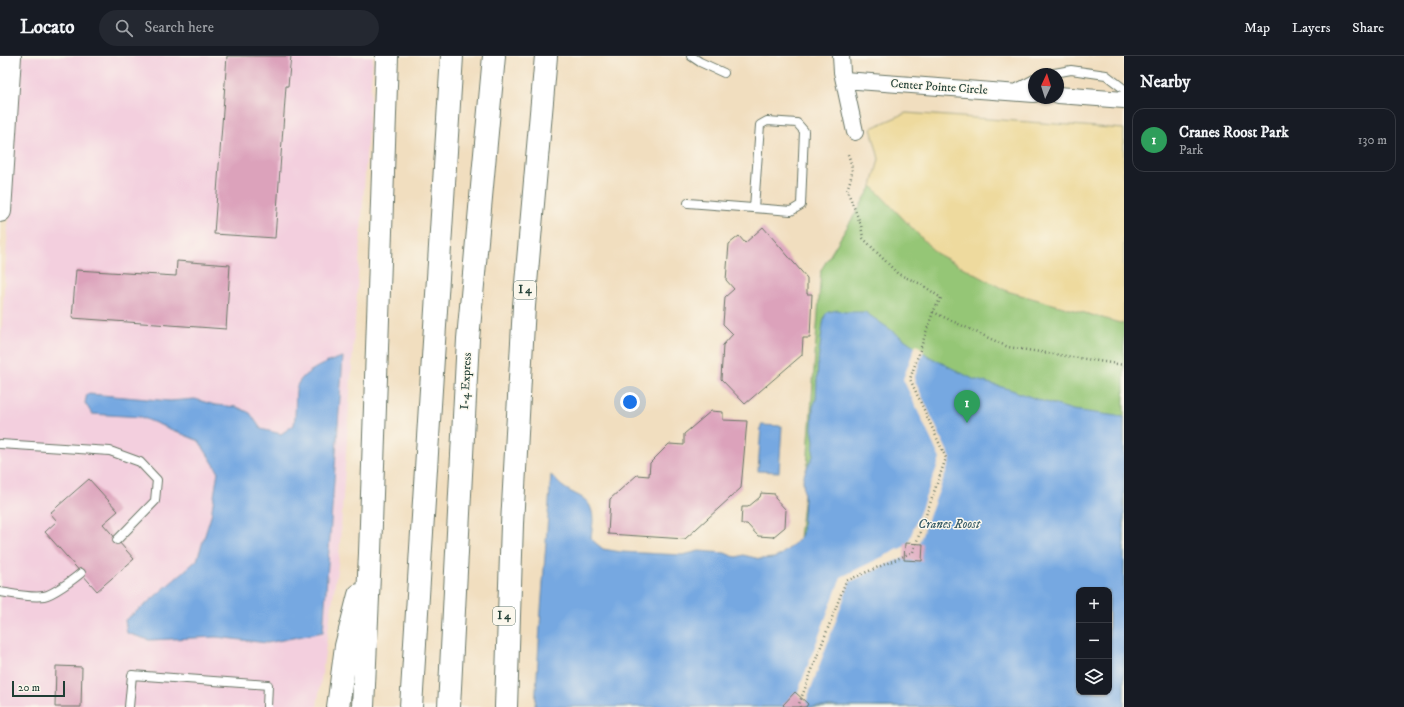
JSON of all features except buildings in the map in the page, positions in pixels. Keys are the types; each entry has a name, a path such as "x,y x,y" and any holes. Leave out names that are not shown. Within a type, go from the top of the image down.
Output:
{"main road":[{"path":"363,707 370,554 387,56"},
{"path":"411,707 452,56"},
{"name":"I-4 Express","path":"449,707 468,339 494,56"},
{"name":"I 4","path":"495,707 512,524 524,306 546,56"},
{"path":"0,211 7,60"},
{"path":"506,707 512,524"},
{"path":"338,707 346,646 370,554"}],"street":[{"path":"840,56 855,132"},
{"name":"Center Pointe Circle","path":"844,80 1028,94"},
{"path":"1064,96 1124,100"}],"lane":[{"path":"691,56 700,62 724,73"},
{"path":"1064,71 1071,70 1106,75 1124,90"},
{"path":"1009,92 1028,82"},
{"path":"688,203 791,211 801,205 804,131 797,123 767,121 760,125 754,208"},
{"path":"0,444 110,451 140,462 157,480 155,501 117,540"},
{"path":"0,592 31,597 46,596 73,580 81,573"},
{"path":"129,707 132,675 268,685 267,707"}],"path":[{"path":"800,707 799,704 846,581 913,552 946,458 910,379 934,312 941,298 921,284 898,274 863,238 861,225 847,190 853,175 847,152"},
{"path":"934,312 1008,347 1124,365"}],"shaded area":[{"path":"19,56 373,56 339,557 317,707 0,707 0,352"}],"green space":[{"name":"Cranes Roost","path":"872,186 936,253 1007,291 1124,324 1124,707 748,707 799,538 807,468 821,270"}],"sand":[{"path":"906,113 1124,129 1124,324 1007,291 936,253 872,186 879,159 871,128"}],"water":[{"name":"Cranes Roost","path":"838,310 844,312 865,312 930,357 973,379 1073,410 1124,417 1124,707 535,707 551,475 562,486 587,501 592,512 593,520 591,539 603,549 621,552 683,555 699,551 725,553 737,557 743,555 760,559 779,556 792,546 802,533 804,496 803,479 813,456 813,407 816,399 818,362 825,315 828,312"},
{"path":"343,357 323,632 267,643 216,637 149,640 127,633 125,620 145,605 197,560 211,516 218,471 199,441 141,417 92,414 85,403 87,394 170,401 195,399 215,405 237,407 250,413 261,429 281,434 294,425 296,390 302,378 322,365"},
{"path":"761,425 782,426 779,472 758,471"}],"pier":[{"path":"916,344 924,350 914,379 951,459 919,543 922,561 904,560 904,557 850,582 806,702 808,704 806,707 785,707 783,705 795,692 797,694 841,577 905,546 905,543 908,543 940,459 903,379"}],"place":[{"name":"Cranes Roost Park","path":"967,423"}]}
